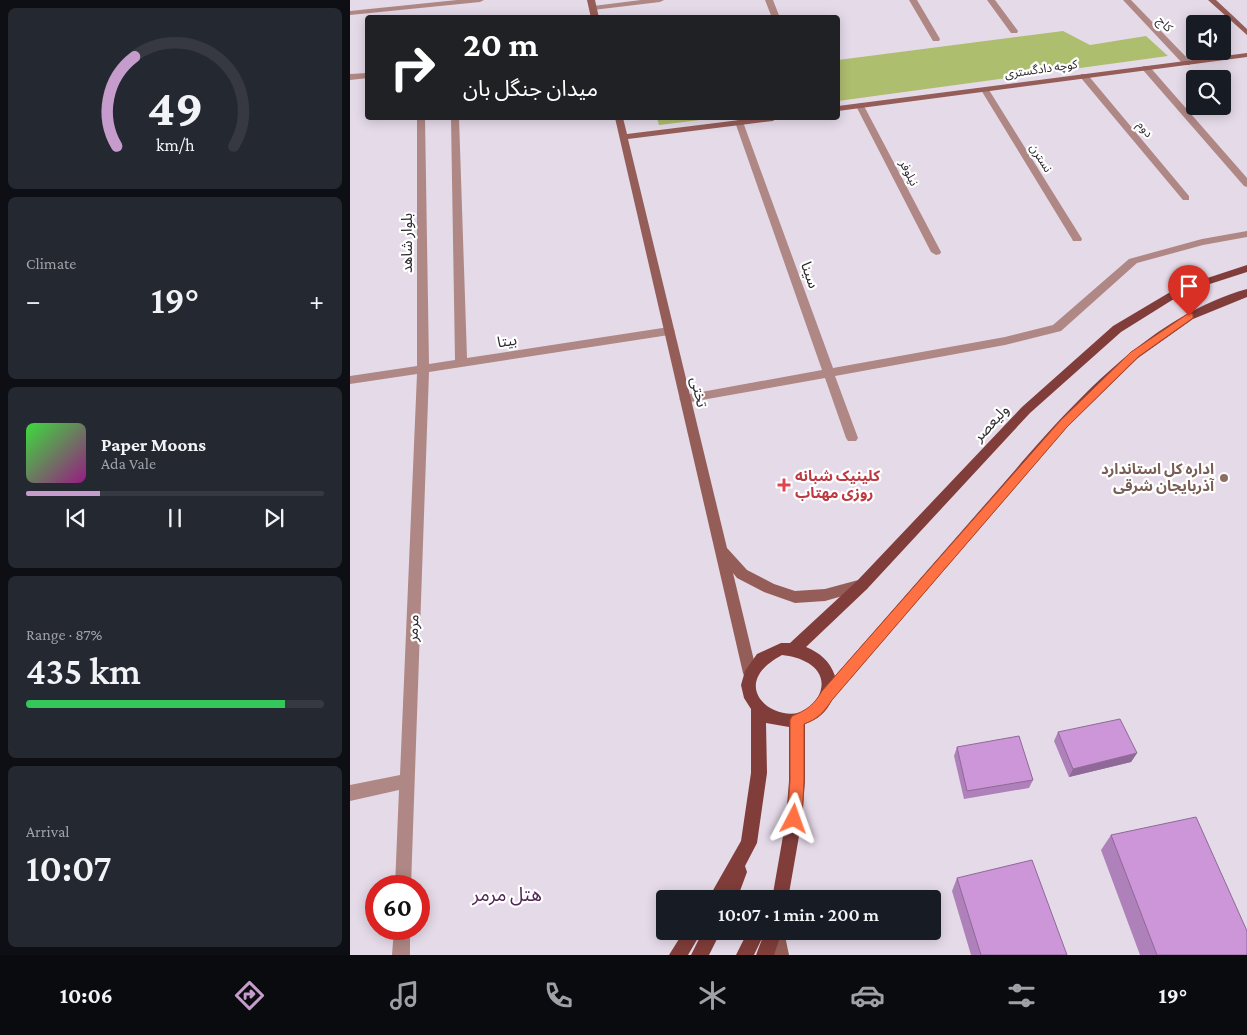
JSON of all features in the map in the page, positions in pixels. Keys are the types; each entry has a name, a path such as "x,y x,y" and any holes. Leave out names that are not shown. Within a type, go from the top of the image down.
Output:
{"main road":[{"path":"1212,0 1247,33"},
{"name":"کوچه دادگستری","path":"840,109 1247,55"},
{"name":"تختى","path":"619,120 750,673"},
{"path":"623,137 756,120"},
{"name":"ولیعصر","path":"794,649 862,585 1026,410 1116,329 1182,290 1247,268"},
{"path":"827,695 829,683 825,670 818,660 807,652 781,649 768,654 757,662 750,673 748,685 751,698 758,709 769,717 782,721 797,720 810,716 820,707 827,695 1063,424 1134,355 1189,316 1247,293"},
{"path":"721,549 742,574 769,588 794,597 824,595 862,585"},
{"path":"732,890 749,843 759,773 758,709"},
{"path":"781,890 794,819 797,781 797,720"},
{"path":"721,890 749,843"},
{"path":"774,890 787,855"},
{"path":"678,955 688,940"},
{"path":"700,955 708,940"},
{"path":"745,955 752,940"},
{"path":"765,955 771,940"},
{"path":"777,940 780,955"}],"street":[{"path":"350,13 422,3 480,0"},
{"path":"592,4 660,0"},
{"path":"768,0 775,15"},
{"path":"913,0 936,39"},
{"path":"991,0 1014,31"},
{"name":"کاج","path":"1126,0 1186,63"},
{"path":"1146,68 1247,184"},
{"path":"350,77 365,75"},
{"name":"دوم","path":"1084,76 1186,198"},
{"name":"نسترن","path":"985,90 1077,239"},
{"name":"نیلوفر","path":"860,106 936,252"},
{"name":"بلوار شاهد","path":"421,120 422,369"},
{"path":"455,120 461,363"},
{"name":"سینا","path":"739,122 852,438"},
{"path":"685,399 1005,341 1056,328 1133,262 1202,242 1247,234"},
{"name":"بیتا","path":"350,380 669,331"},
{"name":"مرمر","path":"403,875 422,369"},
{"path":"350,793 407,781"},
{"path":"401,955 402,940"}],"green space":[{"path":"1063,31 1090,45 1146,36 1168,56 840,101 840,60"},
{"path":"658,120 700,120 659,125"}],"building":[{"path":"1120,719 1137,753 1073,769 1058,732"},
{"path":"1019,736 1033,780 967,791 957,747"},
{"path":"1196,817 1247,931 1247,955 1157,955 1111,835"},
{"path":"1032,860 1067,955 981,955 957,878"}],"place":[{"name":"اداره کل استاندارد آذربایجان شرقی","path":"1224,478"},
{"name":"کلینیک شبانه روزی مهتاب","path":"784,485"}],"district":[{"name":"هتل مرمر","path":"507,894"}],"route":[{"path":"794,819 797,781 797,720 810,716 820,707 827,695 1063,424 1134,355 1189,316"}]}
